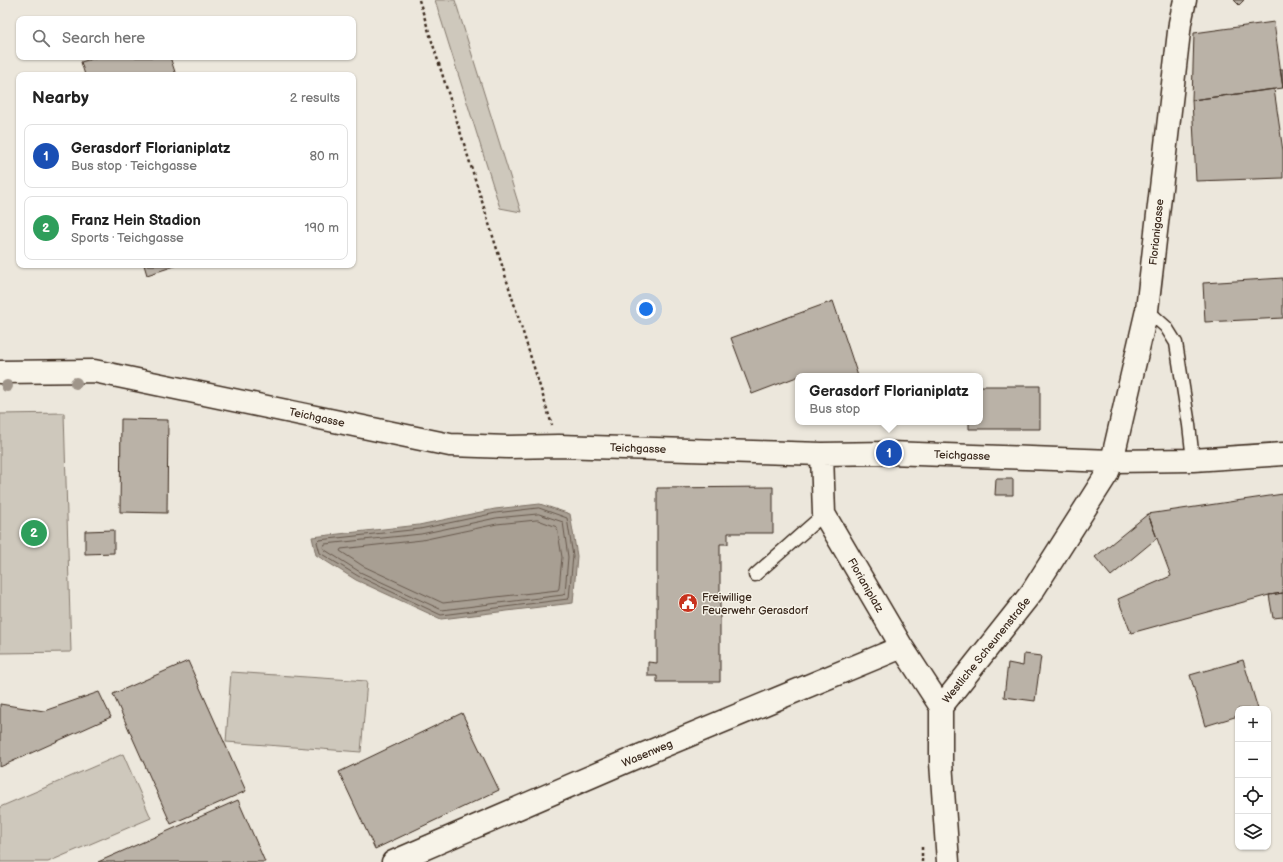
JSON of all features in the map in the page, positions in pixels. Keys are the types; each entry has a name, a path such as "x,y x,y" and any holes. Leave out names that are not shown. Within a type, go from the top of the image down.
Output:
{"street":[{"name":"Florianigasse","path":"1112,461 1147,310 1180,23 1185,0"},
{"name":"Teichgasse","path":"0,372 94,371 450,445 508,447 559,446 822,454 889,453 1112,461 1193,460 1283,454"},
{"name":"Florianiplatz","path":"822,454 824,514 902,647 941,707"},
{"name":"Westliche Scheunenstraße","path":"948,862 941,762 941,707 1032,592 1107,474 1112,461"},
{"name":"Wasenweg","path":"393,862 640,756 902,647"}],"lane":[{"path":"1147,310 1166,327 1176,343 1189,424 1193,460"},
{"path":"755,575 824,514"}],"path":[{"path":"419,0 559,446"}],"shaded area":[{"path":"435,0 455,0 521,212 500,208"},
{"path":"64,413 71,652 0,653 0,414"},
{"path":"231,672 367,681 361,752 226,742"},
{"path":"123,754 151,818 48,862 0,862 0,807"}],"water":[{"path":"540,504 570,514 577,556 573,603 441,619 356,580 316,555 312,537 419,525 495,509"}],"building":[{"path":"1234,0 1244,0 1239,5"},
{"path":"1274,22 1283,88 1192,100 1194,33"},
{"path":"88,60 171,60 175,72 84,72 81,62"},
{"path":"1280,69 1283,69 1283,88"},
{"path":"1274,89 1283,151 1283,178 1196,181 1192,100"},
{"path":"145,268 169,268 147,275"},
{"path":"1283,278 1283,318 1205,322 1203,283"},
{"path":"833,301 857,373 795,373 795,378 752,394 731,338"},
{"path":"983,386 1040,386 1040,429 969,429 969,425 983,425"},
{"path":"121,419 168,420 167,513 120,512"},
{"path":"996,479 1013,479 1013,495 995,495"},
{"name":"Freiwillige Feuerwehr Gerasdorf","path":"773,487 773,533 728,533 728,544 720,544 720,682 657,682 657,676 648,676 648,662 657,663 657,488"},
{"path":"1283,494 1283,593 1269,595 1131,633 1118,599 1171,576 1148,514"},
{"path":"1148,514 1157,538 1111,576 1095,557"},
{"path":"114,530 114,553 85,554 85,531"},
{"path":"1283,593 1283,617 1273,618 1269,595"},
{"path":"1024,654 1041,656 1035,701 1004,697 1008,663 1023,666"},
{"path":"1243,660 1257,706 1235,706 1235,717 1205,726 1190,675"},
{"path":"188,661 246,791 171,824 113,694"},
{"path":"99,692 111,717 0,767 0,704 44,711"},
{"path":"462,713 499,790 375,849 339,772"},
{"path":"238,800 265,862 98,862"}],"place":[{"name":"Gerasdorf Florianiplatz","path":"889,453"},
{"name":"Franz Hein Stadion","path":"34,533"},
{"name":"Freiwillige Feuerwehr Gerasdorf","path":"688,603"}]}
